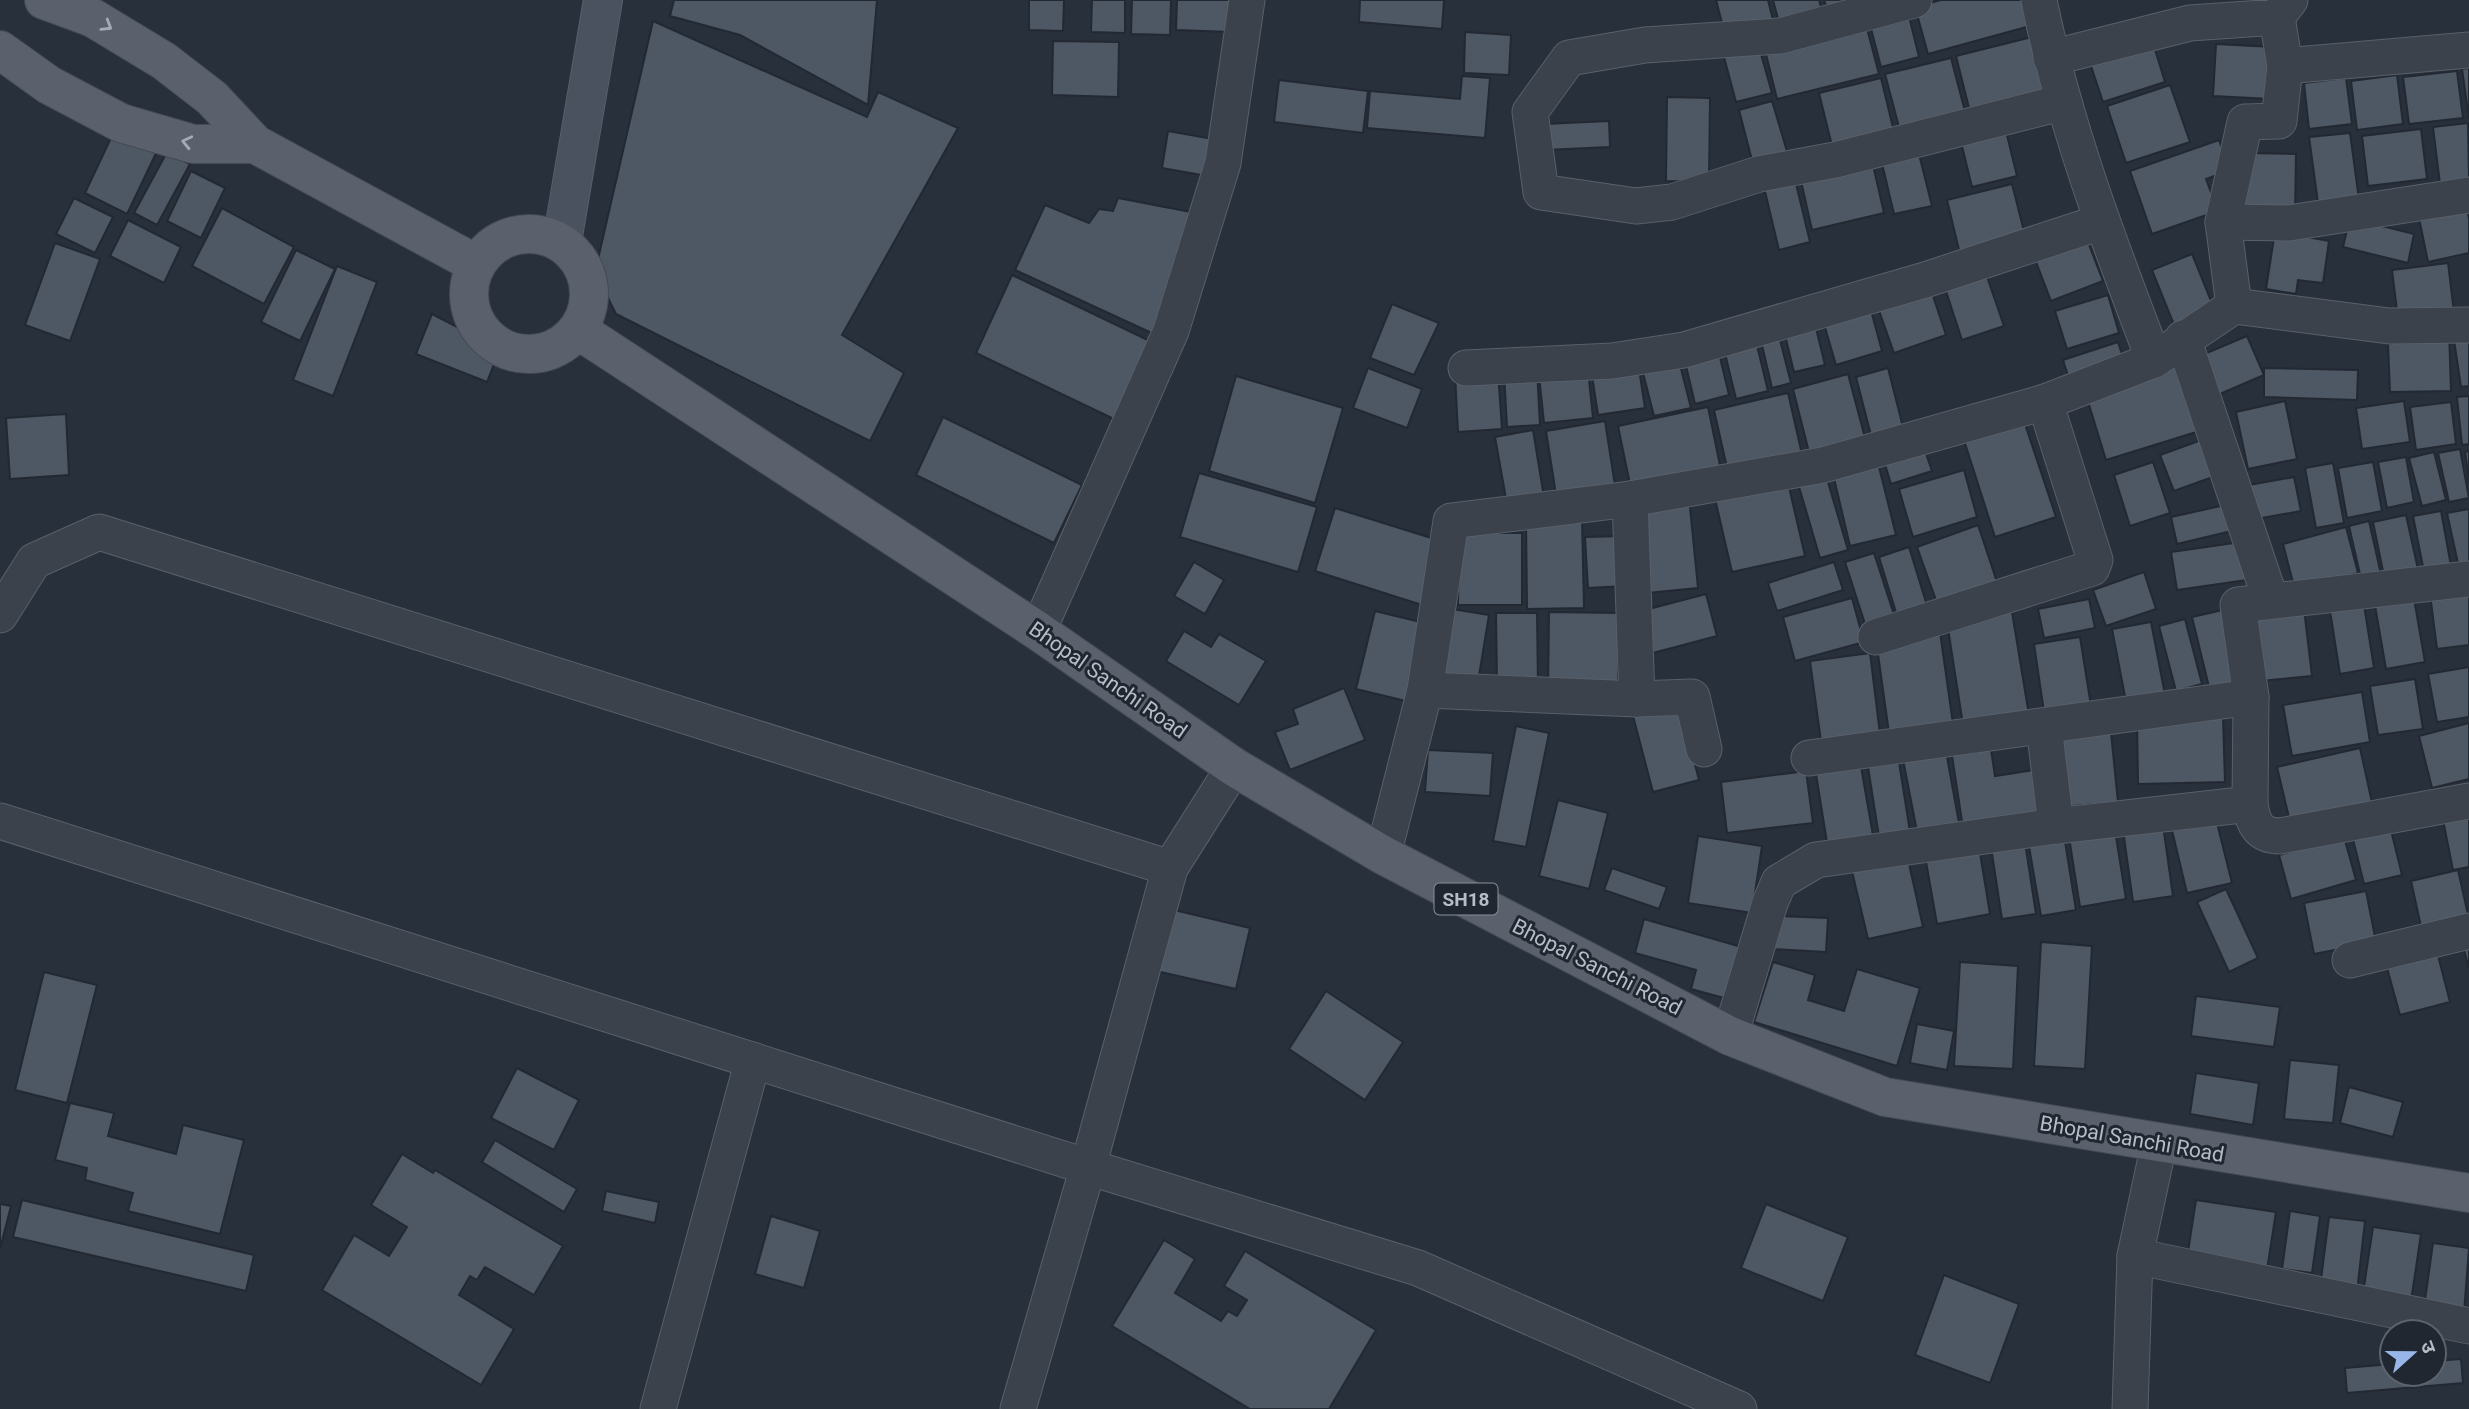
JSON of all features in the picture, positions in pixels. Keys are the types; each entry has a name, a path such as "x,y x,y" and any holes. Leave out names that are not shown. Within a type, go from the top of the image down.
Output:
{"main road":[{"path":"44,0 93,18 164,61 212,97 255,144 476,264"},
{"path":"562,242 603,0"},
{"path":"0,50 49,85 121,123 193,144 255,144"},
{"path":"524,233 544,235 562,242 576,256 586,273 590,292 587,312 578,330 563,344 545,352 525,355 505,349 488,338 476,322 470,303 470,283 476,264 489,248 505,238 524,233"},
{"name":"Bhopal Sanchi Road","path":"578,330 1038,631 1234,768 1382,855 1730,1036 1885,1097 2469,1193"}],"street":[{"path":"1038,631 1171,331 1223,163 1247,0"},
{"path":"1914,0 1780,36 1645,45 1569,58 1531,112 1541,192 1636,206 1672,202 1759,174 1835,160 2064,102"},
{"path":"2039,0 2051,58 2101,222 2154,360"},
{"path":"2051,58 2189,12 2283,9 2285,66 2279,121 2245,122 2224,222 2234,306"},
{"path":"2285,66 2469,50"},
{"path":"2224,222 2289,223 2469,195"},
{"path":"1466,368 1612,361 1684,350 1925,280 2101,222"},
{"path":"1382,855 1425,690 1451,521 1630,499 1823,465 2045,402 2154,360 2234,306 2389,326 2469,324"},
{"path":"2183,338 2271,601"},
{"path":"1876,637 2092,568 2095,560 2045,402"},
{"path":"1630,499 1637,699"},
{"path":"0,615 34,561 99,532 1170,868"},
{"path":"2469,579 2238,605 2251,698 2250,804 2258,830 2268,836 2280,836 2469,801"},
{"path":"1425,690 1637,699 1692,697 1704,749"},
{"path":"1809,758 2251,698"},
{"path":"2044,726 2056,826"},
{"path":"1018,1409 1170,868 1234,768"},
{"path":"1730,1036 1770,903 1779,882 1816,860 2056,826 2250,804"},
{"path":"0,821 1088,1167 1418,1268 1739,1409"},
{"path":"2350,960 2469,932"},
{"path":"657,1409 753,1060"},
{"path":"2130,1409 2135,1256 2159,1144"},
{"path":"2135,1256 2469,1326"}],"building":[{"path":"674,0 877,0 868,105 740,35 670,16"},
{"path":"1029,0 1064,0 1063,31 1029,30"},
{"path":"1092,0 1125,0 1125,33 1091,32"},
{"path":"1132,0 1171,0 1170,35 1131,34"},
{"path":"1177,0 1232,0 1231,32 1176,30"},
{"path":"1360,0 1444,0 1442,29 1359,22"},
{"path":"1716,0 1768,0 1773,20 1725,34"},
{"path":"1773,0 1819,0 1821,7 1778,19"},
{"path":"1824,0 1857,0 1827,8"},
{"path":"1941,0 2023,0 2030,26 1928,54 1915,7"},
{"path":"1907,8 1919,57 1881,67 1868,17"},
{"path":"653,21 867,117 878,92 958,128 842,335 904,373 870,441 616,314 595,272"},
{"path":"1865,21 1879,74 1777,99 1764,46"},
{"path":"1465,32 1511,35 1509,75 1464,73"},
{"path":"2032,37 2047,97 1971,116 1956,56"},
{"path":"1053,41 1119,42 1118,97 1052,95"},
{"path":"2153,43 2165,82 2103,102 2090,63"},
{"path":"2216,44 2273,47 2271,99 2213,96"},
{"path":"1759,47 1772,93 1736,102 1724,57"},
{"path":"1951,58 1966,115 1900,131 1885,74"},
{"path":"2469,68 2469,119 2462,69"},
{"path":"2457,71 2463,118 2409,124 2403,77"},
{"path":"2397,75 2403,124 2357,130 2351,81"},
{"path":"1462,76 1490,78 1485,138 1367,128 1370,91 1460,99"},
{"path":"1881,78 1896,140 1834,154 1819,93"},
{"path":"2346,78 2352,124 2309,129 2304,83"},
{"path":"1279,80 1368,91 1363,133 1274,122"},
{"path":"2170,85 2190,142 2126,163 2107,106"},
{"path":"1667,97 1710,98 1709,182 1666,181"},
{"path":"1772,101 1789,158 1754,168 1739,110"},
{"path":"1609,121 1610,147 1545,150 1544,124"},
{"path":"2468,123 2469,181 2440,184 2433,127"},
{"path":"117,125 160,145 127,214 85,193"},
{"path":"2005,127 2017,176 1972,187 1960,138"},
{"path":"2421,129 2427,179 2368,186 2362,136"},
{"path":"1168,131 1213,139 1207,176 1162,168"},
{"path":"2350,133 2359,199 2318,203 2309,137"},
{"path":"2219,140 2230,170 2206,179 2218,211 2152,234 2130,171"},
{"path":"1916,142 1932,206 1894,214 1879,151"},
{"path":"167,152 190,164 157,225 134,213"},
{"path":"2245,153 2296,154 2295,216 2244,215"},
{"path":"1871,156 1884,213 1812,230 1799,172"},
{"path":"191,171 225,188 201,238 167,221"},
{"path":"1793,171 1810,242 1779,250 1762,179"},
{"path":"2012,184 2026,239 1960,254 1947,200"},
{"path":"74,198 113,217 95,253 56,234"},
{"path":"1118,198 1196,213 1156,335 1015,270 1045,205 1089,223 1099,209 1113,211"},
{"path":"2465,198 2469,219 2469,253 2428,262 2417,208"},
{"path":"222,208 294,247 264,304 192,266"},
{"path":"2350,218 2414,234 2408,263 2343,247"},
{"path":"128,220 181,247 164,283 110,256"},
{"path":"2276,225 2302,236 2329,241 2323,283 2298,280 2296,294 2266,289"},
{"path":"2083,229 2103,281 2051,301 2031,249"},
{"path":"55,243 100,259 70,341 25,325"},
{"path":"296,250 335,269 300,341 261,322"},
{"path":"2192,254 2215,311 2175,327 2152,270"},
{"path":"2448,263 2454,312 2398,319 2392,270"},
{"path":"337,266 377,282 333,396 293,380"},
{"path":"1984,268 2004,326 1962,340 1943,282"},
{"path":"1012,275 1154,343 1118,421 976,353"},
{"path":"1930,287 1946,335 1894,353 1877,305"},
{"path":"2108,295 2119,333 2067,349 2055,311"},
{"path":"1869,303 1882,351 1836,365 1822,317"},
{"path":"1392,304 1439,323 1414,375 1370,358"},
{"path":"432,314 500,349 487,382 416,354"},
{"path":"1814,320 1825,365 1794,372 1783,327"},
{"path":"2449,329 2451,391 2390,392 2388,344"},
{"path":"1779,336 1791,383 1772,388 1761,341"},
{"path":"2247,336 2264,375 2213,397 2197,357"},
{"path":"1755,337 1768,391 1736,399 1723,345"},
{"path":"2469,338 2469,386 2461,387 2454,340"},
{"path":"2118,342 2127,370 2072,388 2063,360"},
{"path":"1717,345 1729,395 1695,404 1683,353"},
{"path":"1677,353 1691,408 1654,416 1640,361"},
{"path":"1638,362 1645,408 1598,415 1591,369"},
{"path":"2186,364 2206,429 2106,460 2086,395"},
{"path":"1368,368 1422,389 1407,428 1353,408"},
{"path":"1888,368 1906,439 1874,447 1856,377"},
{"path":"2264,368 2358,370 2357,400 2264,397"},
{"path":"1537,370 1540,425 1507,427 1504,372"},
{"path":"1588,370 1593,418 1544,423 1539,375"},
{"path":"1498,372 1502,429 1458,432 1455,374"},
{"path":"1848,374 1868,449 1812,464 1793,389"},
{"path":"1236,376 1343,408 1315,503 1209,471"},
{"path":"1788,393 1804,463 1730,481 1714,410"},
{"path":"2469,396 2469,444 2462,445 2457,397"},
{"path":"2285,401 2297,459 2248,469 2236,412"},
{"path":"2404,401 2410,442 2362,449 2356,408"},
{"path":"2451,402 2456,444 2416,450 2410,407"},
{"path":"1708,407 1722,475 1632,494 1618,426"},
{"path":"66,414 69,475 10,479 6,418"},
{"path":"2022,415 2056,517 1995,537 1962,434"},
{"path":"943,417 1082,485 1054,543 916,475"},
{"path":"1605,421 1616,492 1557,501 1546,431"},
{"path":"1533,430 1545,503 1508,510 1495,437"},
{"path":"2207,438 2221,474 2174,491 2160,455"},
{"path":"1921,439 1932,471 1891,484 1881,451"},
{"path":"2460,449 2469,498 2449,502 2438,453"},
{"path":"2469,451 2469,480 2465,452"},
{"path":"2434,452 2446,500 2422,506 2409,458"},
{"path":"2406,457 2414,502 2387,508 2378,462"},
{"path":"2153,462 2170,513 2130,526 2114,475"},
{"path":"2373,462 2382,511 2347,518 2338,468"},
{"path":"1878,463 1896,535 1850,546 1833,474"},
{"path":"2333,463 2344,523 2316,528 2305,468"},
{"path":"1964,470 1977,517 1913,537 1899,489"},
{"path":"1825,472 1848,550 1820,558 1797,480"},
{"path":"1199,473 1317,507 1298,572 1180,537"},
{"path":"1786,474 1805,556 1732,572 1713,490"},
{"path":"2294,477 2301,511 2256,519 2249,485"},
{"path":"1689,497 1698,588 1647,593 1639,502"},
{"path":"2234,503 2240,529 2177,544 2171,517"},
{"path":"1335,508 1441,541 1422,605 1315,571"},
{"path":"2469,509 2469,566 2459,568 2447,513"},
{"path":"2441,511 2451,566 2424,572 2413,516"},
{"path":"2406,515 2419,574 2385,581 2373,522"},
{"path":"1526,520 1582,520 1584,608 1527,609"},
{"path":"2369,521 2382,579 2362,583 2349,526"},
{"path":"1978,525 1997,582 1937,603 1917,547"},
{"path":"2346,527 2358,573 2295,590 2283,544"},
{"path":"1459,533 1522,533 1522,605 1458,605"},
{"path":"1623,536 1625,586 1588,588 1585,537"},
{"path":"2241,542 2247,580 2177,590 2171,552"},
{"path":"1909,547 1929,612 1899,622 1879,557"},
{"path":"1874,553 1896,621 1867,630 1845,562"},
{"path":"1194,562 1224,580 1205,614 1174,596"},
{"path":"1834,562 1843,590 1777,611 1768,583"},
{"path":"2144,572 2156,609 2106,626 2093,590"},
{"path":"2469,589 2469,645 2437,649 2430,594"},
{"path":"2413,593 2425,662 2386,669 2374,600"},
{"path":"1706,594 1717,636 1653,653 1641,611"},
{"path":"1852,598 1864,642 1795,661 1783,617"},
{"path":"2089,599 2095,628 2044,638 2038,609"},
{"path":"2364,605 2374,668 2340,674 2330,611"},
{"path":"1446,608 1489,615 1477,688 1435,681"},
{"path":"2227,609 2244,682 2210,691 2192,617"},
{"path":"2304,609 2312,676 2261,681 2253,615"},
{"path":"1375,611 1433,625 1414,703 1356,689"},
{"path":"1549,612 1619,613 1618,690 1548,689"},
{"path":"2012,612 2029,715 1963,725 1947,622"},
{"path":"1496,613 1537,613 1538,686 1497,686"},
{"path":"2185,619 2202,684 2176,691 2159,626"},
{"path":"2151,622 2166,700 2127,707 2112,629"},
{"path":"1184,631 1211,647 1219,634 1266,661 1239,705 1166,661"},
{"path":"1940,632 1954,731 1890,740 1876,640"},
{"path":"2080,637 2092,712 2045,719 2034,644"},
{"path":"1870,653 1881,742 1822,749 1810,661"},
{"path":"2469,667 2469,717 2437,722 2428,674"},
{"path":"2415,679 2423,729 2378,735 2370,686"},
{"path":"1344,688 1365,740 1290,770 1275,732 1298,724 1293,709"},
{"path":"2362,692 2370,742 2292,756 2283,705"},
{"path":"1679,704 1699,780 1653,792 1633,716"},
{"path":"2223,718 2225,782 2138,784 2137,720"},
{"path":"2110,723 2118,802 2062,807 2054,729"},
{"path":"2469,723 2469,779 2432,788 2419,736"},
{"path":"1516,726 1549,733 1526,847 1493,841"},
{"path":"1990,743 1995,776 2046,768 2052,813 1963,828 1951,749"},
{"path":"1945,746 1961,834 1919,842 1902,754"},
{"path":"2360,748 2373,807 2291,826 2277,767"},
{"path":"1428,750 1493,753 1490,796 1425,792"},
{"path":"1860,761 1874,841 1828,849 1815,768"},
{"path":"1899,762 1911,838 1880,843 1868,767"},
{"path":"1806,771 1813,823 1727,833 1721,782"},
{"path":"1558,800 1608,813 1589,889 1539,876"},
{"path":"2469,810 2469,867 2453,870 2442,815"},
{"path":"2214,811 2232,883 2187,893 2170,822"},
{"path":"2162,818 2173,896 2133,902 2122,823"},
{"path":"2389,822 2402,875 2364,884 2351,831"},
{"path":"2114,824 2126,899 2080,907 2068,831"},
{"path":"2063,829 2076,910 2041,916 2027,835"},
{"path":"1698,836 1762,846 1752,913 1688,903"},
{"path":"2024,836 2036,914 2002,919 1990,841"},
{"path":"2344,837 2356,880 2291,899 2279,855"},
{"path":"1979,847 1990,914 1937,924 1925,856"},
{"path":"1906,850 1923,927 1868,939 1850,863"},
{"path":"1612,868 1667,887 1659,909 1604,890"},
{"path":"2458,870 2469,919 2424,940 2411,881"},
{"path":"2226,889 2258,958 2229,972 2197,902"},
{"path":"2366,891 2376,942 2314,954 2304,903"},
{"path":"1170,909 1250,928 1236,989 1156,971"},
{"path":"1775,916 1828,918 1826,952 1773,949"},
{"path":"1644,919 1745,948 1731,1000 1691,989 1696,970 1635,953"},
{"path":"2469,941 2469,968 2462,943"},
{"path":"2041,942 2092,946 2085,1069 2034,1066"},
{"path":"2435,944 2450,1002 2400,1015 2384,957"},
{"path":"1773,962 1815,975 1808,1000 1844,1011 1857,969 1920,988 1897,1066 1754,1022"},
{"path":"1960,962 2018,966 2013,1069 1954,1066"},
{"path":"44,972 97,985 67,1103 15,1090"},
{"path":"1326,991 1403,1042 1365,1100 1289,1049"},
{"path":"2196,996 2280,1007 2274,1047 2191,1036"},
{"path":"1917,1024 1954,1031 1947,1070 1910,1063"},
{"path":"2290,1060 2339,1065 2333,1123 2284,1119"},
{"path":"517,1068 579,1100 554,1150 491,1118"},
{"path":"2196,1073 2259,1083 2253,1125 2190,1114"},
{"path":"2349,1087 2403,1102 2393,1137 2340,1123"},
{"path":"70,1103 114,1113 108,1136 176,1154 183,1125 244,1140 220,1234 128,1211 133,1193 85,1180 87,1168 55,1160"},
{"path":"495,1140 577,1189 564,1212 482,1162"},
{"path":"402,1154 433,1173 435,1170 563,1246 534,1295 485,1267 477,1280 470,1276 459,1295 514,1329 481,1385 322,1290 354,1235 389,1256 407,1227 371,1205"},
{"path":"606,1191 659,1202 655,1223 602,1211"},
{"path":"22,1200 254,1255 246,1291 13,1237"},
{"path":"2196,1200 2276,1212 2267,1270 2187,1258"},
{"path":"0,1204 11,1206 0,1249"},
{"path":"1766,1204 1848,1237 1823,1301 1741,1268"},
{"path":"2290,1211 2320,1216 2312,1273 2282,1269"},
{"path":"771,1216 820,1231 804,1288 755,1274"},
{"path":"2329,1217 2365,1221 2357,1292 2320,1287"},
{"path":"2373,1227 2421,1234 2410,1308 2362,1300"},
{"path":"1164,1240 1195,1259 1175,1293 1221,1321 1228,1311 1237,1316 1247,1300 1224,1286 1245,1251 1376,1330 1329,1409 1250,1409 1112,1326"},
{"path":"2433,1243 2469,1248 2464,1313 2424,1307"},
{"path":"1944,1275 2019,1304 1990,1383 1915,1355"},
{"path":"2461,1359 2463,1383 2448,1384 2448,1360"},
{"path":"2378,1365 2378,1388 2405,1388 2347,1393 2345,1368"}]}
